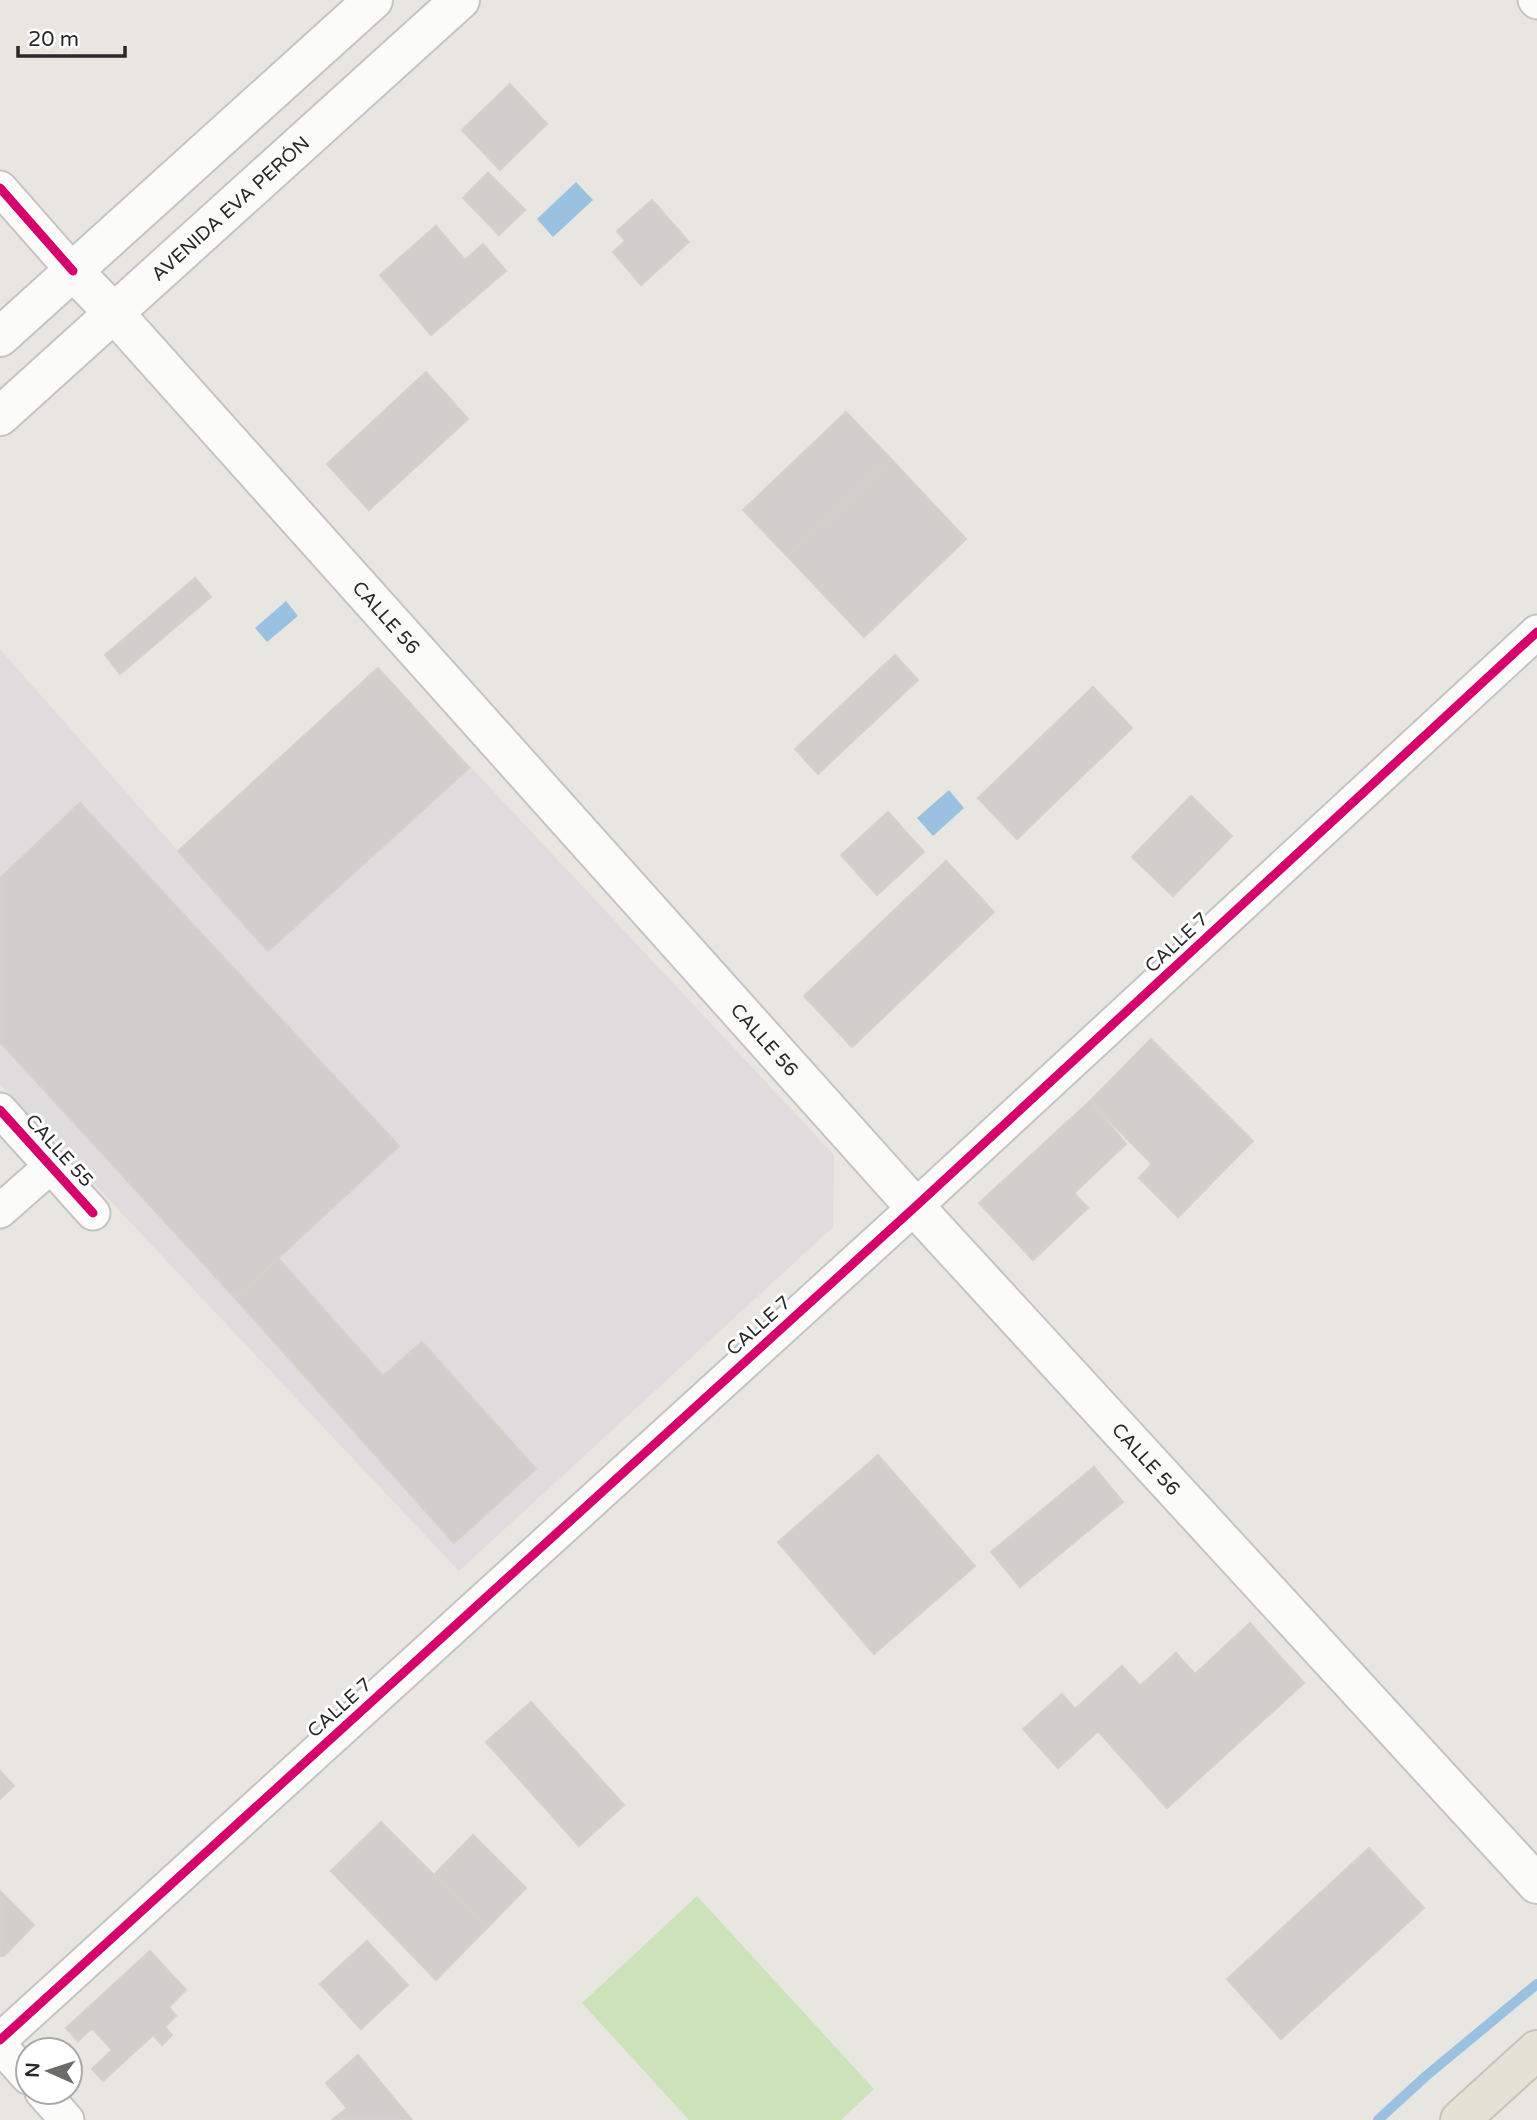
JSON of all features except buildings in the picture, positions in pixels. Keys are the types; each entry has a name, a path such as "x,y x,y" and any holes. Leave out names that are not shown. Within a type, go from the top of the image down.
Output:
{"highway":[{"path":"1460,2120 1537,2050"}],"main road":[{"path":"0,337 373,0"},
{"name":"AVENIDA EVA PERÓN","path":"0,416 460,0"},
{"name":"CALLE 56","path":"73,271 114,313 915,1207 1537,1884"}],"street":[{"name":"CALLE 56","path":"0,188 73,271"},
{"name":"CALLE 7","path":"0,2040 915,1207 1537,632"},
{"name":"CALLE 55","path":"0,1110 93,1213"},
{"path":"0,1211 51,1166"},
{"path":"0,2046 14,2062"},
{"path":"54,2106 67,2120"}],"shaded area":[{"path":"0,649 178,851 378,668 834,1155 833,1227 459,1571 0,1084"}],"green space":[{"path":"697,1896 874,2089 841,2120 689,2120 582,2003"}],"water":[{"path":"576,182 593,200 553,237 537,219"},
{"path":"286,601 298,616 267,642 255,628"},
{"path":"949,790 964,808 933,836 917,818"}],"waterway":[{"path":"1378,2120 1426,2076 1537,1984"}],"cycle path":[{"path":"0,188 73,271"},
{"path":"0,2040 915,1207 1537,632"},
{"path":"0,1110 93,1213"}]}
